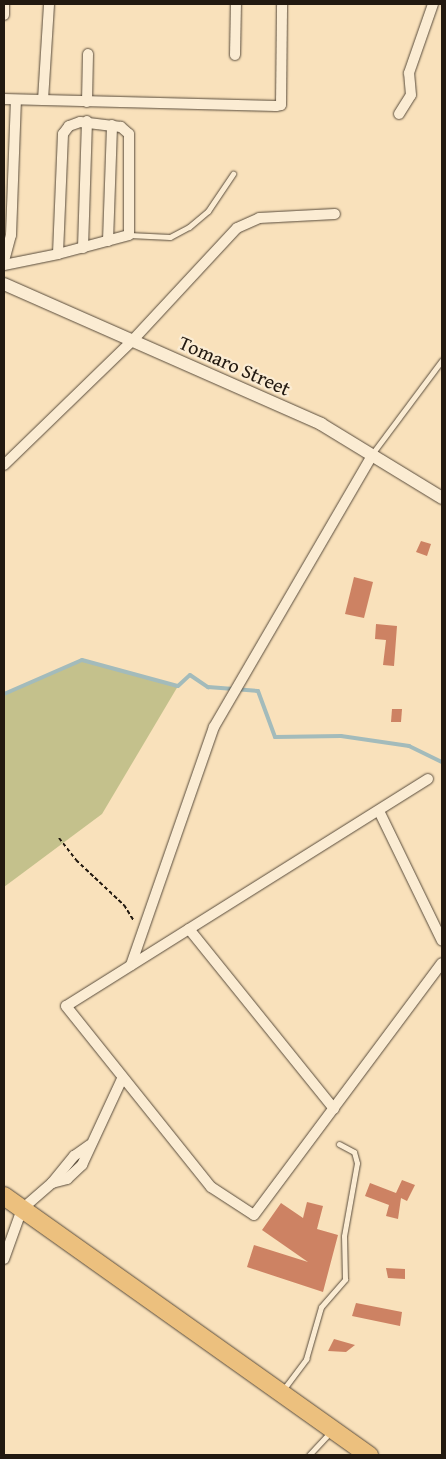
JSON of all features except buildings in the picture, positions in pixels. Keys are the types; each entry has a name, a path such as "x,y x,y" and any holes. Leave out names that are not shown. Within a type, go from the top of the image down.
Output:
{"highway":[{"path":"4,1196 14,1211 354,1455"},
{"path":"14,1211 369,1455"}],"street":[{"path":"4,4 4,15"},
{"path":"43,100 48,4"},
{"path":"235,55 236,4"},
{"path":"4,99 87,102 281,104 282,4"},
{"path":"399,114 411,95 409,73 433,4"},
{"path":"87,102 88,54"},
{"path":"4,261 12,235 16,100"},
{"path":"83,248 87,121"},
{"path":"4,265 58,254 83,248 129,235 129,134 112,125 87,121 74,122 63,134 58,254"},
{"path":"108,241 112,125"},
{"path":"4,466 132,341 236,228 259,218 335,214"},
{"name":"Tomaro Street","path":"4,284 321,424 442,498"},
{"path":"131,965 214,727 372,454"},
{"path":"428,779 66,1006 122,1079 212,1187 254,1215 442,963"},
{"path":"379,810 442,941"},
{"path":"189,929 334,1108"},
{"path":"4,1258 14,1211 52,1183 63,1166 90,1145 122,1079"}],"lane":[{"path":"129,235 170,237 189,227 208,211 233,174"},
{"path":"372,454 442,360"},
{"path":"281,1393 306,1359 321,1307 346,1279 344,1236 357,1163 354,1152 339,1144"},
{"path":"309,1455 327,1436"}],"path":[{"path":"59,838 76,860 124,905 142,934"}],"shaded area":[{"path":"82,660 178,686 102,814 4,887 4,694"}],"waterway":[{"path":"4,694 82,660 178,686 190,675 208,687 258,691 275,737 341,736 409,746 442,762"}]}
